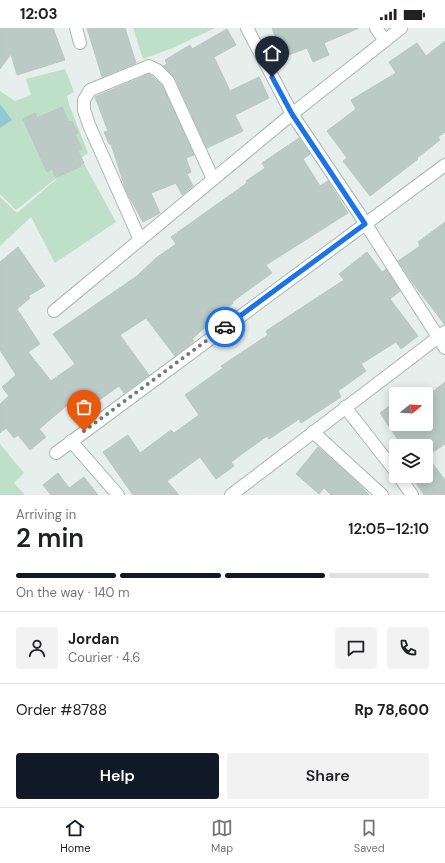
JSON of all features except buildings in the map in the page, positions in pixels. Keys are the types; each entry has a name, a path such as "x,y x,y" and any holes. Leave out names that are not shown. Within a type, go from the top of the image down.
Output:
{"street":[{"path":"76,28 80,43"},
{"path":"247,28 292,114 441,335 445,348"},
{"path":"376,28 385,41"},
{"path":"54,311 292,114 401,28"},
{"path":"140,240 89,125 84,110 84,100 90,90 148,66 157,70 168,81 213,179"},
{"path":"56,453 445,166"},
{"path":"236,493 345,407 441,335"},
{"path":"345,407 389,463"},
{"path":"313,432 382,495"},
{"path":"71,441 118,495"},
{"path":"404,483 412,495"}],"green space":[{"path":"133,28 215,28 175,47 143,59"},
{"path":"65,69 74,92 67,96 69,104 88,153 81,158 116,222 55,263 31,217 0,246 0,197 17,213 72,166 16,210 0,194 0,91 15,101 31,95 26,79"},
{"path":"0,444 24,473 14,483 25,495 0,495"}],"water":[{"path":"0,104 12,120 0,128"}],"way so far":[{"path":"84,431 225,327"}],"route":[{"path":"225,327 365,224 360,214 292,114 272,77"}]}
